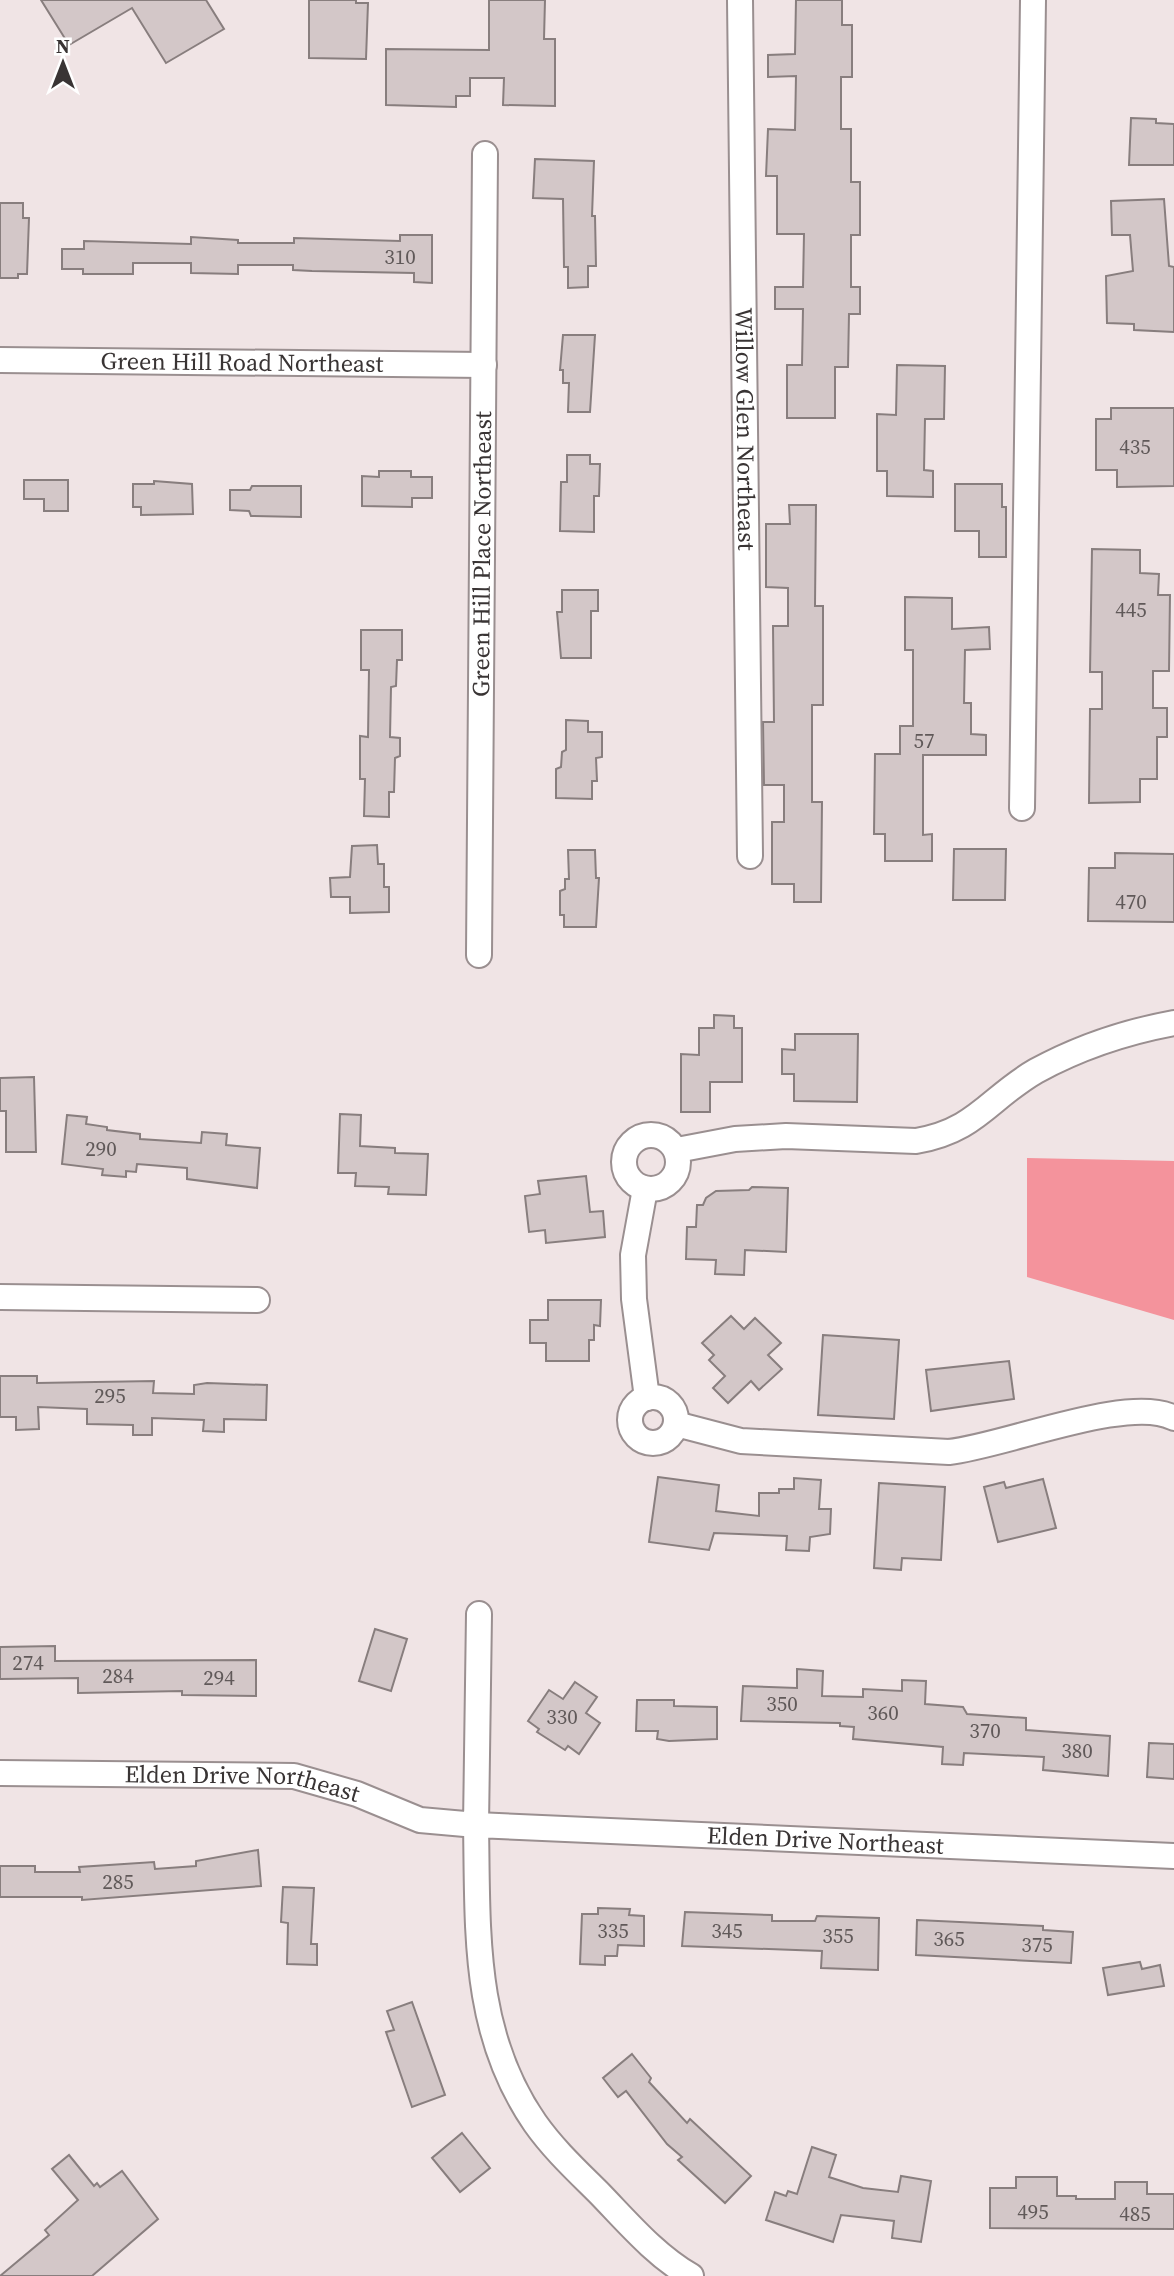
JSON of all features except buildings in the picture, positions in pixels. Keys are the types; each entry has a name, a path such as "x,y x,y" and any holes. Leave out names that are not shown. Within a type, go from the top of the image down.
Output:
{"street":[{"name":"Willow Glen Northeast","path":"740,0 750,856"},
{"path":"1022,808 1033,0"},
{"name":"Green Hill Place Northeast","path":"479,955 485,154"},
{"name":"Green Hill Road Northeast","path":"0,360 484,365"},
{"path":"677,1150 734,1139 786,1136 916,1141 937,1138 962,1127 1034,1072 1098,1042 1174,1023"},
{"path":"642,1136 662,1136 677,1150 679,1160 673,1179 656,1189 645,1189 629,1177 624,1158 627,1149 642,1136"},
{"path":"645,1189 633,1255 634,1299 647,1398"},
{"path":"0,1297 257,1300"},
{"path":"656,1397 671,1406 676,1424 667,1439 659,1443 641,1441 634,1435 629,1418 632,1409 647,1398 656,1397"},
{"path":"676,1424 741,1441 949,1452 977,1449 1120,1412 1158,1412 1174,1418"},
{"path":"479,1614 476,1825 481,1985 494,2039 515,2090 555,2149 644,2239 691,2276"},
{"name":"Elden Drive Northeast","path":"0,1773 294,1776 338,1787 420,1820 476,1825 1174,1856"}],"shaded area":[{"path":"1027,1158 1174,1161 1174,1320 1027,1277"}]}
